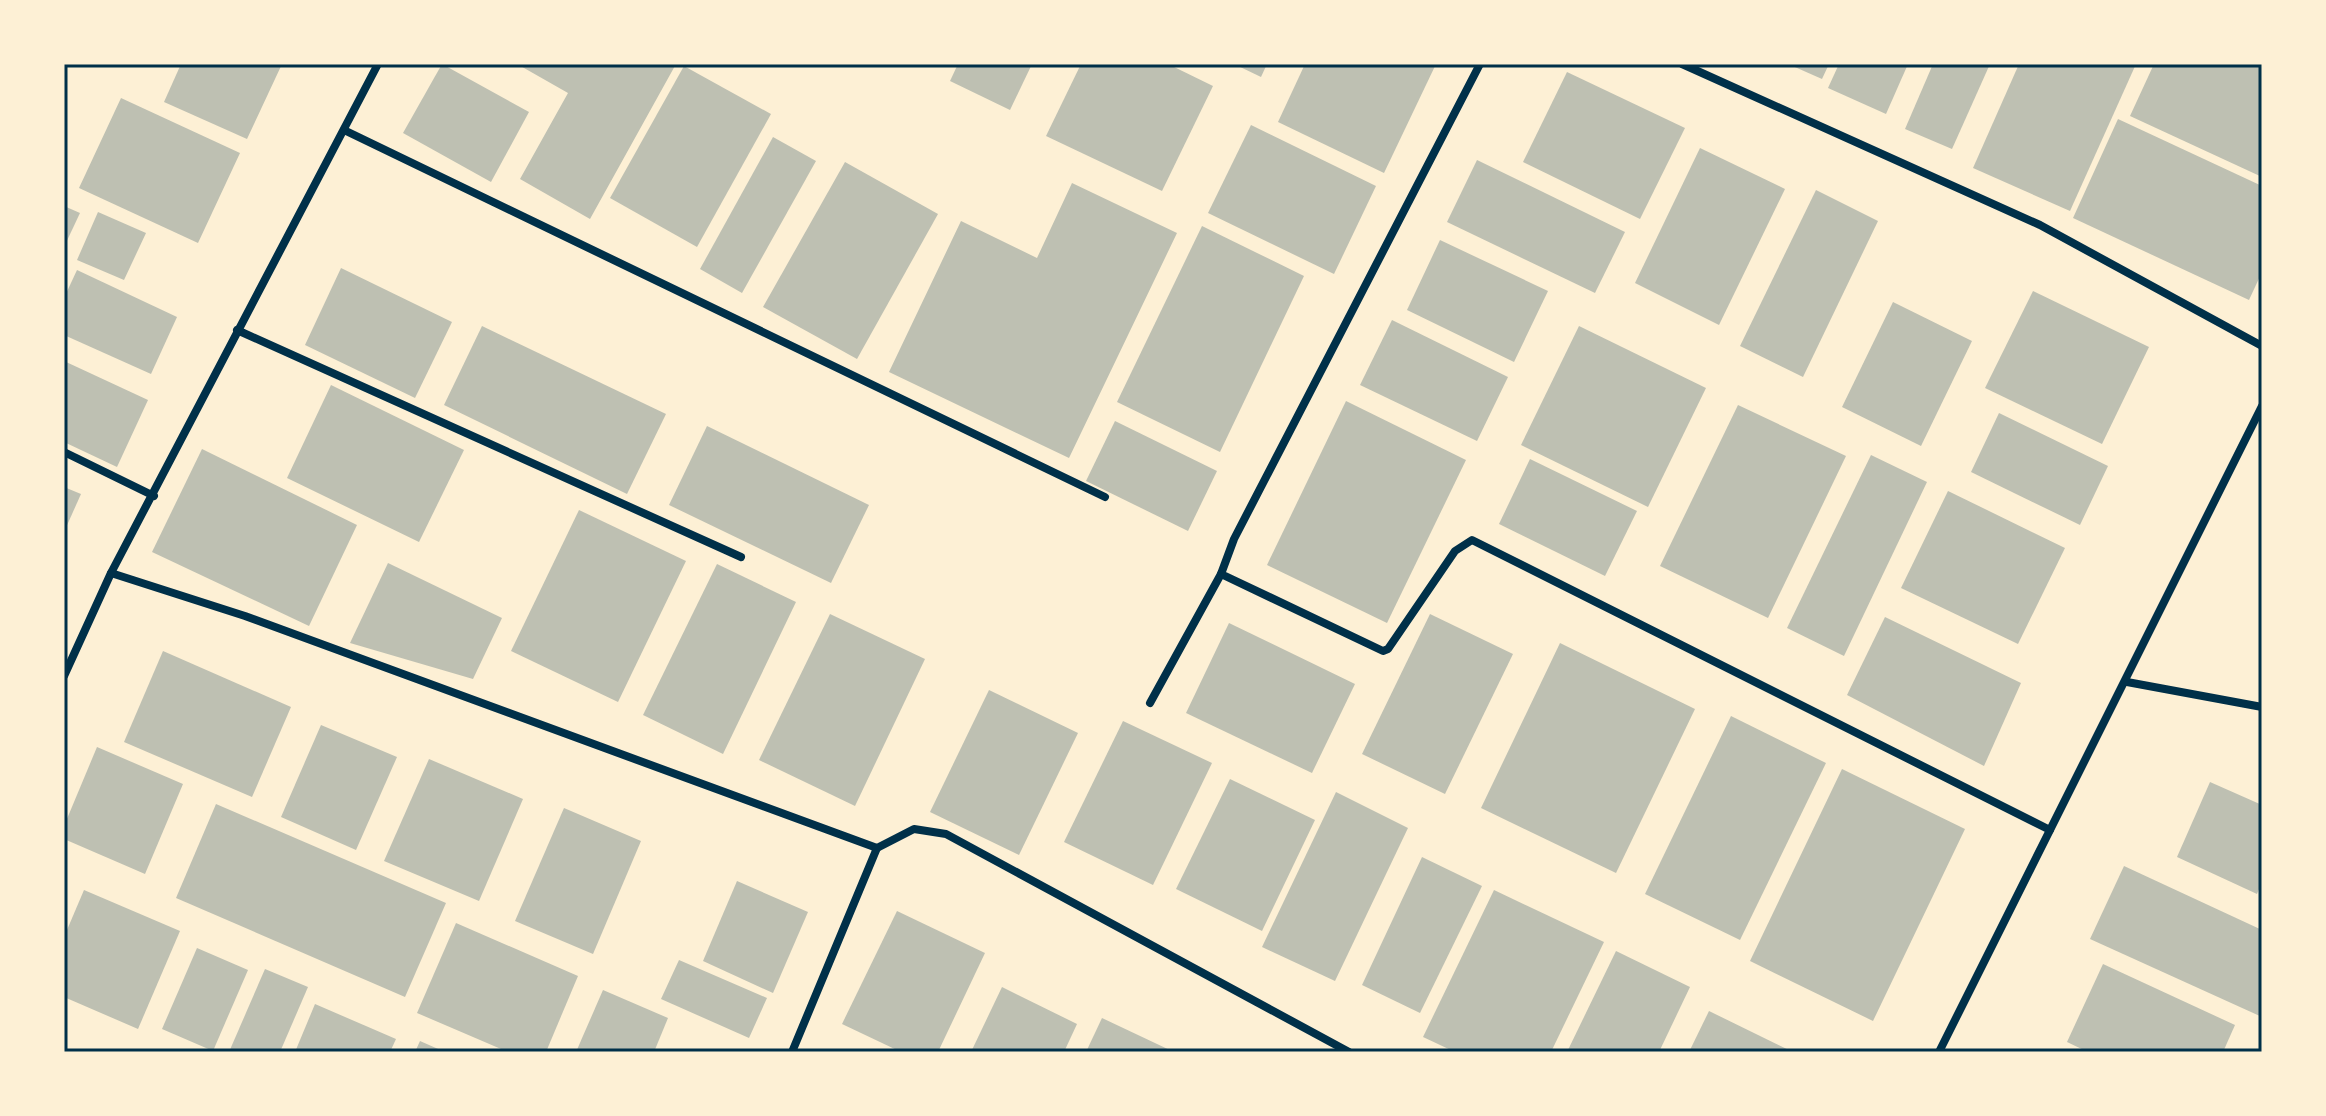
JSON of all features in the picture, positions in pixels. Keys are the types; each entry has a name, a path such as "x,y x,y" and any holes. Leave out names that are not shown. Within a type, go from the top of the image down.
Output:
{"street":[{"path":"64,676 111,573 154,496 237,330 346,131 378,64"},
{"path":"1150,703 1221,574 1234,539 1480,64"},
{"path":"1682,64 2040,225 2262,346"},
{"path":"346,131 1105,497"},
{"path":"237,330 741,557"},
{"path":"1939,1052 2127,682 2262,406"},
{"path":"64,452 154,496"},
{"path":"1221,574 1383,651 1388,649 1455,551 1472,540 2050,830"},
{"path":"111,573 245,616 877,848"},
{"path":"2127,682 2262,707"},
{"path":"792,1052 877,848 914,829 946,834 1349,1052"}],"building":[{"path":"181,64 282,64 247,139 164,102"},
{"path":"442,64 529,112 491,182 403,133"},
{"path":"517,64 676,64 590,219 520,179 568,93"},
{"path":"958,64 1032,64 1010,110 950,81"},
{"path":"1081,64 1168,64 1213,86 1162,191 1046,136"},
{"path":"1234,64 1267,64 1261,77"},
{"path":"1305,64 1436,64 1384,173 1278,122"},
{"path":"1788,64 1829,64 1822,79"},
{"path":"1839,64 1908,64 1886,114 1828,88"},
{"path":"1933,64 1990,64 1952,149 1905,129"},
{"path":"2019,64 2136,64 2070,211 1973,168"},
{"path":"2154,64 2262,66 2262,177 2130,116"},
{"path":"684,66 771,114 697,247 610,198"},
{"path":"1567,72 1685,128 1640,219 1523,162"},
{"path":"121,98 240,153 198,243 79,188"},
{"path":"2118,119 2262,186 2262,272 2249,300 2073,218"},
{"path":"1251,125 1376,186 1334,274 1208,213"},
{"path":"773,137 816,161 742,293 700,269"},
{"path":"1700,148 1785,189 1719,325 1635,283"},
{"path":"1477,160 1625,232 1595,293 1447,222"},
{"path":"845,162 938,214 857,359 763,307"},
{"path":"1072,183 1177,233 1069,458 889,372 961,221 1037,258"},
{"path":"1816,190 1878,221 1803,377 1740,346"},
{"path":"64,206 80,213 64,247"},
{"path":"98,212 146,233 124,280 77,260"},
{"path":"1202,226 1304,276 1220,452 1117,402"},
{"path":"1440,240 1548,291 1514,362 1407,310"},
{"path":"341,268 452,322 415,398 305,345"},
{"path":"77,270 177,317 151,374 64,335 64,298"},
{"path":"2033,291 2149,347 2102,444 1985,388"},
{"path":"1893,302 1972,341 1921,446 1842,407"},
{"path":"1392,320 1508,377 1477,441 1360,385"},
{"path":"482,326 666,414 627,494 444,405"},
{"path":"1579,326 1706,388 1648,507 1521,445"},
{"path":"64,361 148,400 117,467 64,442"},
{"path":"331,385 464,450 419,542 287,478"},
{"path":"1346,401 1466,460 1387,623 1267,565"},
{"path":"1738,405 1846,456 1768,618 1660,566"},
{"path":"1999,413 2108,466 2080,525 1971,472"},
{"path":"1115,421 1217,471 1188,531 1086,481"},
{"path":"707,426 869,505 831,583 669,505"},
{"path":"202,449 357,525 309,626 152,552"},
{"path":"1871,455 1927,482 1844,656 1787,628"},
{"path":"1530,459 1637,511 1605,576 1499,524"},
{"path":"64,487 81,494 64,532"},
{"path":"1948,491 2065,548 2018,644 1901,588"},
{"path":"579,510 686,561 618,702 511,651"},
{"path":"388,563 502,618 473,679 350,643"},
{"path":"717,564 796,602 723,754 643,715"},
{"path":"830,614 925,659 855,806 759,760"},
{"path":"1430,614 1513,654 1445,794 1362,754"},
{"path":"1885,617 2021,683 1984,766 1847,695"},
{"path":"1229,623 1355,684 1312,773 1186,713"},
{"path":"1560,643 1695,709 1616,873 1481,808"},
{"path":"163,651 291,707 252,797 124,742"},
{"path":"989,690 1078,733 1019,855 930,812"},
{"path":"1731,716 1826,763 1740,940 1645,894"},
{"path":"1123,721 1212,763 1153,885 1064,842"},
{"path":"321,725 397,757 356,850 281,817"},
{"path":"97,747 183,784 145,874 64,839 64,826"},
{"path":"429,759 523,799 479,901 384,861"},
{"path":"1842,769 1965,829 1873,1021 1750,961"},
{"path":"1230,779 1315,820 1262,931 1176,889"},
{"path":"2210,782 2262,805 2262,882 2257,894 2177,857"},
{"path":"1336,792 1408,828 1335,981 1262,947"},
{"path":"216,804 446,903 405,997 176,898"},
{"path":"564,808 641,841 593,954 515,921"},
{"path":"1422,857 1482,886 1420,1013 1362,985"},
{"path":"2124,866 2262,930 2262,1017 2090,939"},
{"path":"737,881 808,912 773,993 703,961"},
{"path":"84,890 180,931 138,1029 64,997 64,937"},
{"path":"1494,890 1604,942 1551,1052 1455,1052 1423,1037"},
{"path":"897,911 985,953 938,1052 901,1052 842,1024"},
{"path":"456,923 578,976 546,1052 508,1052 417,1013"},
{"path":"197,948 248,970 213,1051 162,1029"},
{"path":"1616,951 1690,987 1659,1052 1567,1052"},
{"path":"679,960 767,998 749,1038 661,999"},
{"path":"2103,964 2235,1025 2223,1052 2088,1052 2067,1042"},
{"path":"265,969 308,987 280,1052 229,1052"},
{"path":"1002,987 1077,1024 1064,1052 971,1052"},
{"path":"603,990 668,1018 654,1052 576,1052"},
{"path":"315,1004 396,1039 390,1052 295,1052"},
{"path":"1709,1011 1793,1052 1689,1052"},
{"path":"1102,1018 1174,1052 1086,1052"},
{"path":"420,1041 445,1052 415,1052"}]}
